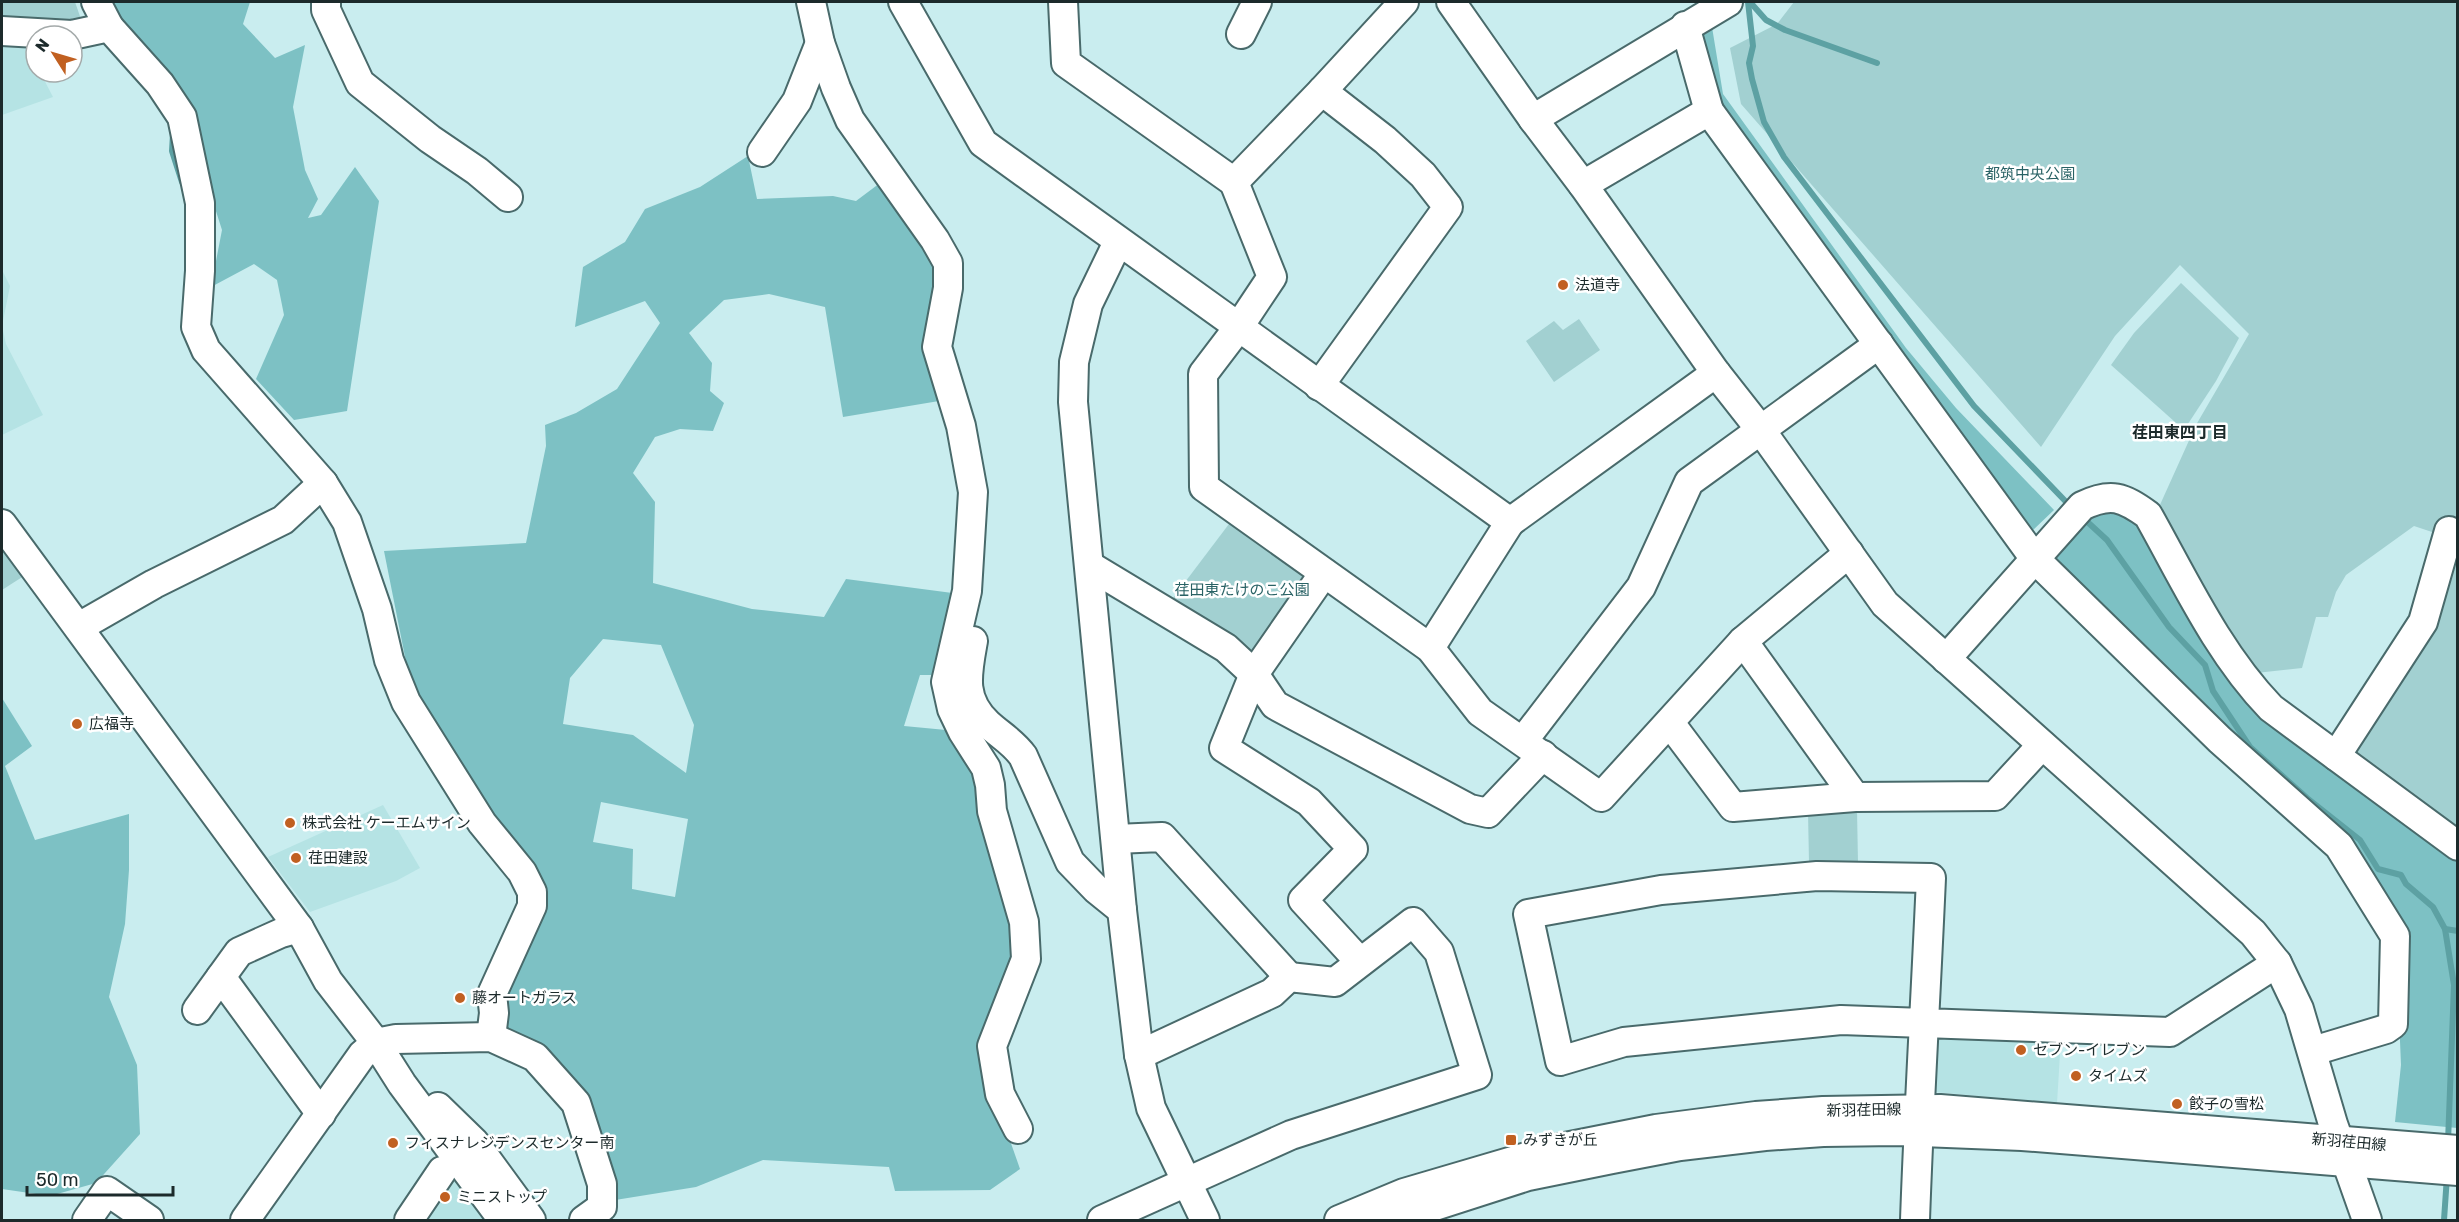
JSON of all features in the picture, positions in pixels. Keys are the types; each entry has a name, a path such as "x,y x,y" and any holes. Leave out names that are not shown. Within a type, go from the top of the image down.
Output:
{"street":[{"path":"96,2 101,28 160,84 182,117 200,203 200,271 196,327 206,350 323,483 347,522 377,609 389,660 406,702 482,823 522,872 532,892 532,906 492,994 494,1013 491,1036"},
{"path":"326,2 326,10 360,83 508,197"},
{"path":"811,2 820,43 850,120 935,240 948,263 948,288 937,347 962,426 974,492 967,591 946,682 952,710 986,768 992,811 1024,922 1026,959 992,1046 1000,1094 1018,1129"},
{"path":"903,2 983,143 1510,522"},
{"path":"1063,2 1066,63 1234,182 1272,277 1238,328 1203,374 1204,487 1430,648 1480,712 1600,797 1743,641 1849,553"},
{"path":"1241,34 1257,2"},
{"path":"1234,182 1404,2"},
{"path":"1451,2 1716,373 1760,429 1885,604 2253,933 2277,963 2299,1009 2367,1221"},
{"path":"1533,119 1728,2"},
{"path":"1685,26 1709,111 1879,344 2040,554 2220,740 2338,846 2395,936 2393,1024 2386,1029 2313,1051"},
{"path":"2,31 72,35 101,28"},
{"path":"762,152 797,101 820,43"},
{"path":"1319,386 1448,207 1423,175 1385,140 1322,91"},
{"path":"1583,186 1709,111"},
{"path":"1118,242 1088,304 1074,362 1073,402 1122,910 1139,1055 1151,1108 1205,1221"},
{"path":"1090,566 1226,648 1254,674 1275,705 1470,808 1488,813 1641,587 1689,482 1879,344"},
{"path":"1430,648 1510,522 1716,373"},
{"path":"79,627 154,584 283,520 323,483"},
{"path":"1946,658 2082,507 2097,499 2109,497 2133,504 2148,515 2215,634 2249,685 2271,708 2457,846"},
{"path":"2,524 299,928 328,981 503,1221"},
{"path":"2336,756 2423,622 2449,531"},
{"path":"969,570 982,591 967,678 969,695 975,710 988,724 1015,745 1023,756 1070,862 1096,889 1122,910"},
{"path":"1324,573 1254,674 1224,748 1309,802 1353,849 1303,900 1360,962"},
{"path":"1743,641 1855,797"},
{"path":"1670,723 1733,807 1855,797 1995,796 2042,745"},
{"path":"1102,1221 1187,1180 1291,1135 1477,1075 1440,952 1413,922 1335,982 1289,977 1162,837 1116,839"},
{"path":"1915,1221 1918,1120 1924,1021 1931,878 1817,876 1661,890 1528,914 1560,1061 1624,1042 1841,1020 1924,1021 2170,1032 2277,963"},
{"path":"197,1010 239,952 281,933 299,928"},
{"path":"221,977 321,1114"},
{"path":"1139,1055 1272,993 1289,977"},
{"path":"245,1221 362,1055 376,1044 396,1039 491,1036 535,1057 576,1103 602,1184 602,1207 584,1221"},
{"path":"376,1044 405,1066 444,1114 474,1142 531,1221"},
{"name":"新羽荏田線","path":"1339,1221 1404,1194 1550,1150 1656,1129 1756,1116 1812,1112 1918,1120 2022,1136 2402,1156"},
{"name":"新羽荏田線","path":"1391,1221 1528,1176 1680,1146 1918,1120"},
{"path":"2402,1156 2457,1150"},
{"path":"2402,1156 2457,1171"},
{"path":"409,1221 442,1171"},
{"path":"87,1221 107,1191 148,1221"}],"shaded area":[{"path":"108,2 250,2 243,24 275,58 305,45 293,107 305,170 318,199 308,218 321,215 355,167 379,201 347,411 294,420 256,379 284,315 277,280 254,264 211,287 222,230 176,86 120,30"},
{"path":"1711,21 1723,94 1906,348 1956,408 2054,510 2030,533 1715,103 1695,30"},
{"path":"2,38 22,39 24,43 24,84 46,84 53,97 2,115"},
{"path":"748,156 757,199 833,196 856,201 880,183 943,264 945,400 843,417 825,307 769,294 724,300 689,333 712,363 710,391 724,403 713,431 680,429 655,437 633,473 655,502 653,583 752,609 824,617 846,579 960,594 941,675 920,675 904,726 946,730 973,772 1021,959 988,1048 1007,1132 1020,1169 990,1190 895,1191 889,1167 763,1160 696,1187 609,1201 585,1119 507,1036 501,991 534,915 480,811 411,687 384,551 526,543 546,446 545,425 576,413 617,389 660,323 645,301 575,327 583,267 625,242 645,209 700,187","holes":["603,639 661,645 694,725 686,773 633,735 563,724 570,678","601,802 688,819 675,897 632,889 633,849 593,842"]},
{"path":"2,270 10,286 2,326"},
{"path":"2,326 6,344 43,415 2,435"},
{"path":"2128,509 2233,674 2457,851 2457,1128 2395,1122 2401,1065 2399,1017 2402,959 2362,868 2080,594 2052,555 2093,513"},
{"path":"2,698 32,746 5,766 35,840 129,814 129,870 125,924 109,997 137,1065 140,1134 96,1183 50,1196 2,1189"},
{"path":"383,805 420,868 396,881 310,912 268,857"},
{"path":"1938,1036 2061,1038 2057,1103 1935,1092"},
{"path":"448,1170 483,1220 415,1220"}],"green space":[{"path":"2,2 75,2 83,24 74,24 2,16"},
{"name":"都筑中央公園","path":"1794,2 2457,2 2457,829 2354,754 2427,644 2456,540 2414,526 2346,575 2336,592 2328,617 2316,617 2302,668 2256,673 2221,620 2159,507 2196,425 2249,334 2180,265 2115,336 2041,447 1741,104 1730,48 1777,24"},
{"path":"2181,283 2239,338 2216,381 2184,430 2111,365 2134,333"},
{"path":"1579,319 1600,350 1554,382 1526,341 1554,321 1563,330"},
{"name":"荏田東たけのこ公園","path":"1232,520 1307,578 1256,657 1170,602"},
{"path":"2,536 30,572 2,590"},
{"path":"1857,810 1858,863 1809,862 1808,812"}],"waterway":[{"path":"1748,2 1753,46 1749,63 1752,79 1764,122 1784,157 1974,406 2071,507"},
{"path":"1750,2 1766,20 1785,30 1877,63"},
{"path":"173,134 172,151 182,182"},
{"path":"2081,516 2107,540 2169,627 2205,665 2213,691 2250,747 2307,798 2360,840 2378,869 2401,875 2406,884 2433,907 2445,929 2454,985 2448,1142"},
{"path":"2445,929 2458,931"},
{"path":"2444,1220 2447,1176"}],"place":[{"name":"法道寺","path":"1563,285"},
{"name":"広福寺","path":"77,724"},
{"name":"株式会社 ケーエムサイン","path":"290,823"},
{"name":"荏田建設","path":"296,858"},
{"name":"藤オートガラス","path":"460,998"},
{"name":"セブン-イレブン","path":"2021,1050"},
{"name":"タイムズ","path":"2076,1076"},
{"name":"餃子の雪松","path":"2177,1104"},
{"name":"みずきが丘","path":"1511,1140"},
{"name":"フィスナレジデンスセンター南","path":"393,1143"},
{"name":"ミニストップ","path":"445,1197"}],"district":[{"name":"荏田東四丁目","path":"2180,432"}]}
